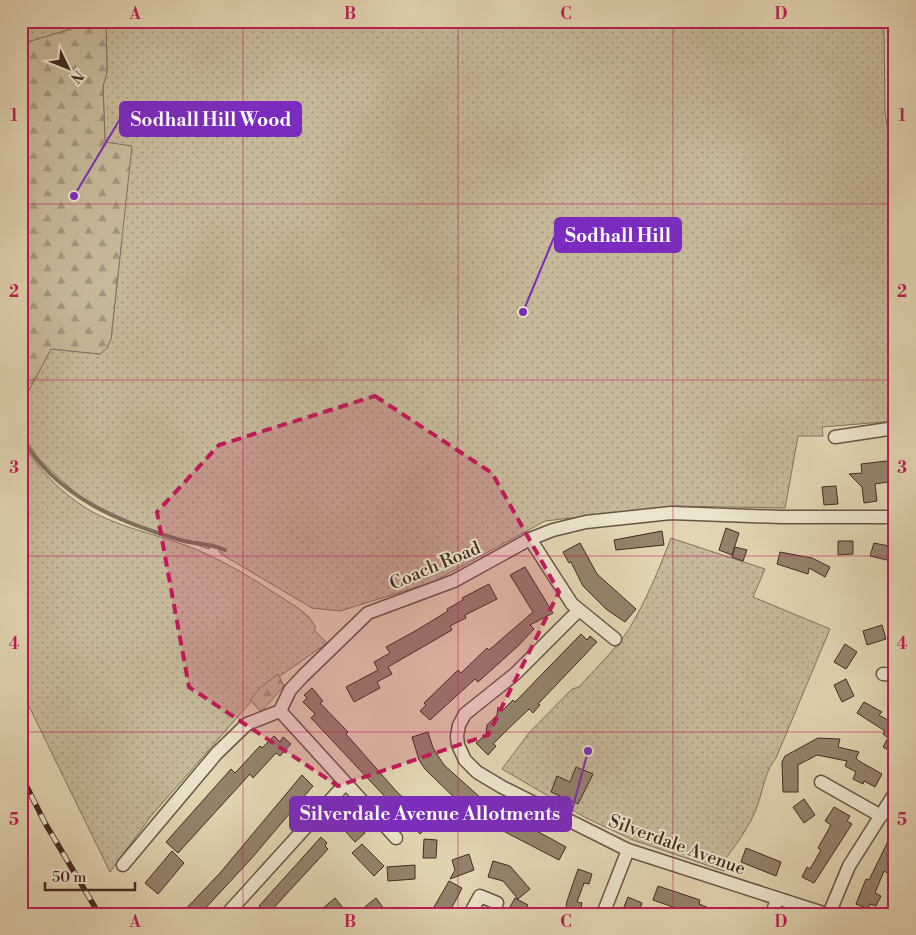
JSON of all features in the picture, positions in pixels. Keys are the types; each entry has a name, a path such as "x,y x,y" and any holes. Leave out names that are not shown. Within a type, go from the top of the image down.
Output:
{"street":[{"path":"836,437 895,428"},
{"name":"Coach Road","path":"280,711 290,690 368,613 475,571 530,539 553,530 586,522 671,513 781,517 895,517"},
{"path":"530,539 560,588 578,611 615,639"},
{"name":"Silverdale Avenue","path":"578,611 515,674 465,714 458,729 458,745 468,764 488,780 628,850 828,914"},
{"path":"123,865 223,747 247,724 280,711 396,838"},
{"path":"821,782 881,816"},
{"path":"227,914 345,784"},
{"path":"828,914 849,866 895,793"},
{"path":"603,914 628,850"},
{"path":"470,914 480,896 497,903"},
{"path":"772,914 777,899"}],"highlighted area":[{"path":"375,396 492,473 559,592 488,735 338,786 189,687 157,512 219,445"}],"green space":[{"path":"21,21 98,21 21,44"},
{"path":"98,21 106,21 107,72 103,86 105,142 132,146 111,339 107,348 100,354 51,349 21,405 21,44"},
{"path":"106,21 884,21 885,113 895,167 892,168 895,175 895,421 822,427 823,436 798,436 785,508 675,506 545,521 433,582 340,611 312,608 221,554 218,546 211,544 209,549 111,516 79,496 40,460 21,433 21,405 51,349 100,354 111,339 121,247 105,142 103,86 107,72"},
{"path":"21,442 57,486 92,512 127,527 195,549 235,569 298,608 309,617 316,628 314,630 327,643 263,688 151,816 110,872 21,690"},
{"path":"671,538 765,569 753,597 830,629 776,758 767,773 751,821 720,866 724,871 633,840 586,818 502,769 529,733 572,689 579,687 624,637 647,596"},
{"path":"278,674 284,686 261,712 250,700 261,687"}],"building":[{"path":"895,460 895,481 875,484 877,501 864,503 862,487 849,474 862,473 861,464"},
{"path":"836,486 838,504 824,505 822,487"},
{"path":"726,528 739,533 732,555 719,550"},
{"path":"662,531 664,545 616,550 614,540"},
{"path":"838,541 853,541 853,554 838,555"},
{"path":"580,543 597,574 636,609 625,622 606,609 583,586 571,562 569,563 563,552"},
{"path":"874,543 894,547 891,561 870,556"},
{"path":"735,547 747,550 743,561 732,557"},
{"path":"780,552 812,558 830,567 825,577 809,568 808,574 777,564"},
{"path":"525,567 553,613 530,625 534,629 518,646 478,682 475,679 430,720 420,711 426,705 424,703 458,670 461,673 487,648 489,650 533,612 510,575"},
{"path":"489,584 497,599 465,615 466,618 450,626 452,630 388,667 392,674 377,682 380,688 354,702 346,687 378,670 374,662 390,653 386,647 448,611 447,609 463,600 462,598"},
{"path":"882,625 886,639 867,645 863,631"},
{"path":"581,634 587,640 590,636 597,642 538,704 540,705 533,713 529,709 493,744 496,746 488,755 476,743 486,734 487,725 497,715 498,707 502,711 513,700 515,702"},
{"path":"845,644 857,652 846,669 834,662"},
{"path":"846,679 854,696 842,702 834,685"},
{"path":"312,688 323,701 320,703 348,732 346,734 397,792 422,815 426,811 435,820 420,834 311,718 315,714 303,702 307,698 304,695"},
{"path":"864,702 882,712 879,715 891,722 895,715 895,754 883,747 888,738 883,734 885,731 857,713"},
{"path":"428,732 433,748 444,765 482,799 470,813 425,769 419,760 412,737"},
{"path":"274,736 280,742 283,737 291,744 280,756 276,753 253,778 250,774 178,853 166,842 231,769 235,773 260,746 262,748"},
{"path":"818,738 840,739 838,747 859,752 856,758 859,761 882,774 875,787 864,781 863,784 853,779 856,772 845,766 847,761 817,755 798,765 798,792 783,792 782,762 785,756"},
{"path":"576,767 593,774 578,804 551,792 557,776 570,782"},
{"path":"302,775 313,786 251,859 200,914 181,914 220,873"},
{"path":"804,799 815,815 804,823 793,807"},
{"path":"491,806 566,847 559,860 484,821"},
{"path":"834,807 850,816 847,821 852,824 814,883 802,877 807,867 810,869 821,850 818,848 831,825 825,821"},
{"path":"345,810 365,833 355,842 335,820"},
{"path":"894,829 895,866 891,875 884,871 875,893 881,896 876,906 870,904 868,909 856,904 866,879 869,880"},
{"path":"321,837 327,843 325,846 328,849 268,914 259,906"},
{"path":"424,839 437,840 436,858 423,858"},
{"path":"362,844 384,866 374,876 352,853"},
{"path":"746,848 781,862 776,876 741,862"},
{"path":"172,851 184,863 158,894 145,883"},
{"path":"469,854 474,870 450,879 455,870 452,860"},
{"path":"493,861 510,866 530,889 518,899 503,881 488,877"},
{"path":"415,865 415,879 388,881 387,867"},
{"path":"578,869 592,874 589,884 584,883 577,902 582,903 580,914 565,914 567,901"},
{"path":"449,881 462,888 448,914 430,914"},
{"path":"658,886 700,900 699,904 723,914 693,914 653,900"},
{"path":"628,897 642,903 638,914 621,914"},
{"path":"335,898 344,909 338,914 316,914"},
{"path":"376,898 388,914 356,914"},
{"path":"515,898 528,905 523,914 506,914"}],"waterway":[{"path":"21,437 36,458 53,476 72,492 92,505 137,526 160,534 225,550"}],"railway":[{"path":"21,775 45,823 99,914"}],"place":[{"name":"Sodhall Hill Wood","path":"74,196"},
{"name":"Sodhall Hill","path":"523,312"},
{"name":"Silverdale Avenue Allotments","path":"588,751"}]}
